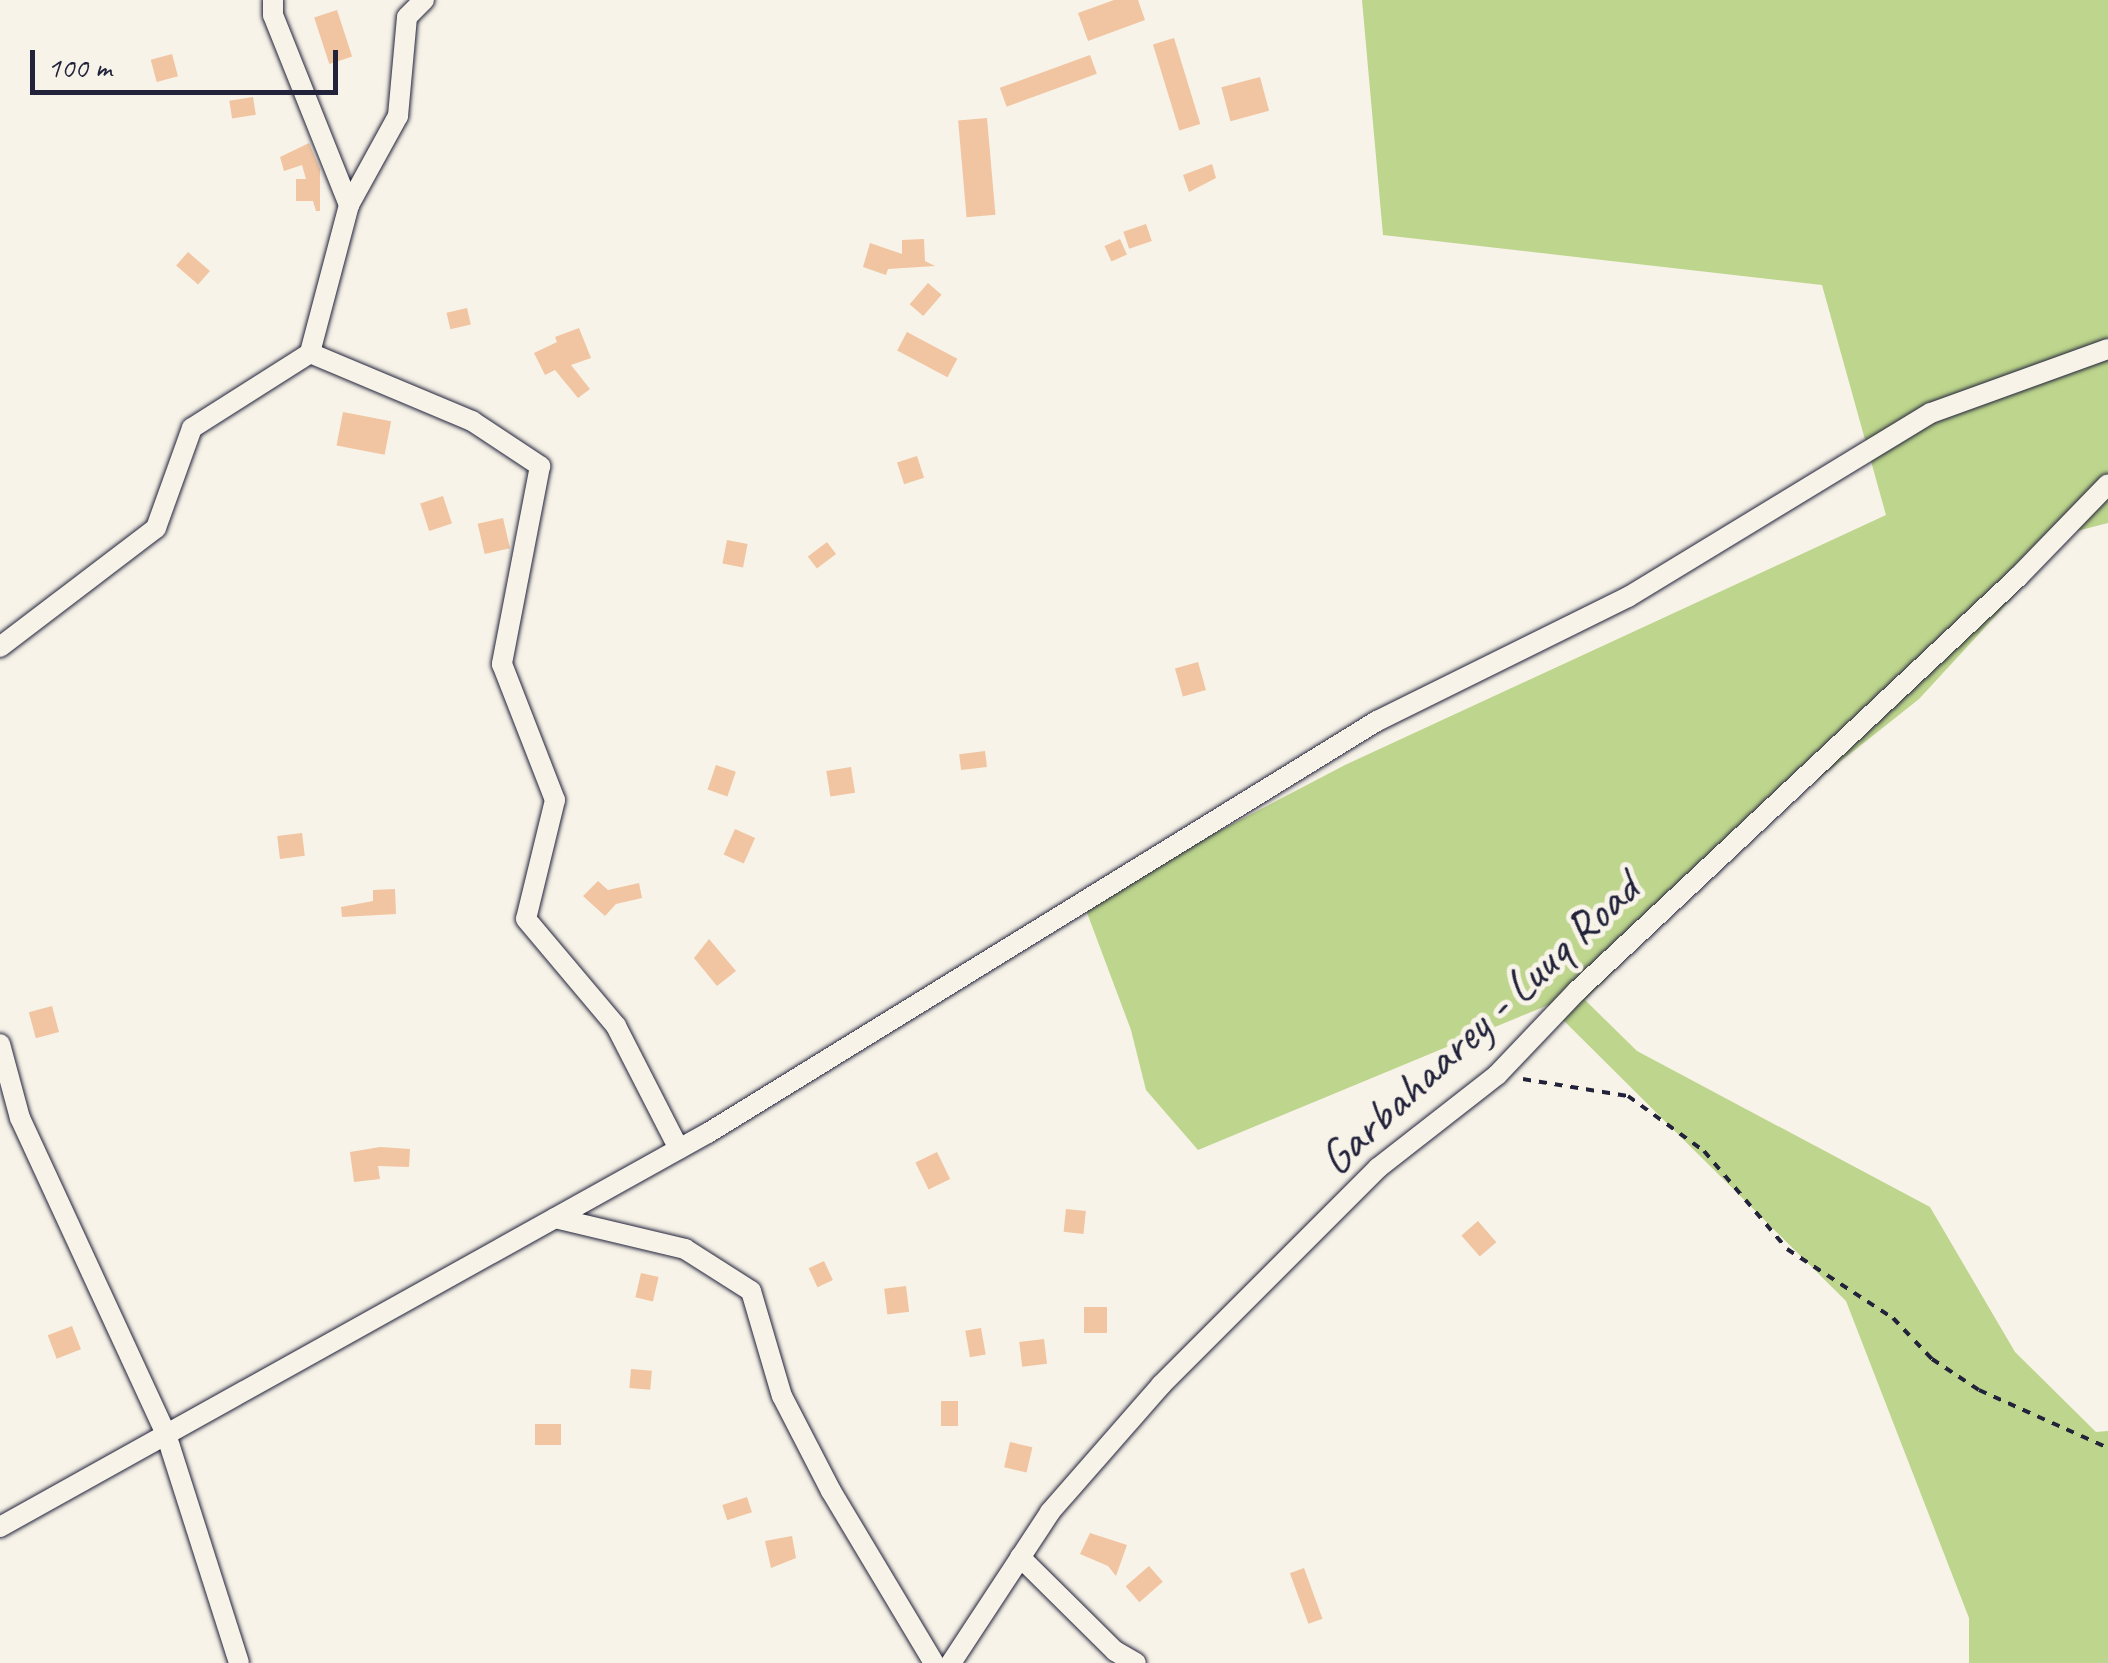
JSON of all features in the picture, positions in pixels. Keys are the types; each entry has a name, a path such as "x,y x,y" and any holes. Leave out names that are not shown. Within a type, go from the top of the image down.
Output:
{"street":[{"path":"273,0 273,15 348,205"},
{"path":"0,647 156,528 192,428 310,353 348,205 398,116 407,18 424,0"},
{"path":"0,1526 679,1149 1377,721 1628,596 1930,413 2108,349"},
{"path":"310,353 472,421 540,466 502,664 555,800 526,919 616,1026 679,1149"},
{"name":"Garbahaarey - Luuq Road","path":"950,1663 1050,1512 1175,1372 1378,1168 1497,1075 1577,991 2018,577 2108,484"},
{"path":"0,1044 20,1118 166,1434 239,1663"},
{"path":"555,1218 684,1250 751,1291 782,1396 832,1491 934,1663"},
{"path":"1020,1557 1115,1651 1136,1663"}],"path":[{"path":"1497,1075 1628,1096 1704,1151 1786,1249 1893,1318 1932,1359 1979,1390 2108,1448"}],"green space":[{"path":"1362,0 2108,0 2108,523 2073,532 1919,699 1763,823 1585,1000 1637,1051 1930,1207 2015,1352 2096,1432 2108,1431 2108,1663 1969,1663 1969,1618 1846,1301 1548,1005 1198,1150 1146,1090 1131,1030 1083,902 1345,765 1886,515 1822,285 1383,235"}],"building":[{"path":"1114,0 1138,0 1145,20 1088,41 1078,13"},
{"path":"337,10 352,57 329,64 314,17"},
{"path":"1174,38 1200,124 1179,130 1153,44"},
{"path":"172,54 178,76 157,82 151,60"},
{"path":"1090,55 1097,74 1007,107 1000,88"},
{"path":"1260,77 1269,111 1230,121 1221,87"},
{"path":"253,97 256,115 232,119 229,101"},
{"path":"987,118 995,215 967,217 958,121"},
{"path":"309,143 320,169 320,211 316,211 313,201 296,201 296,179 306,179 302,165 284,171 280,157"},
{"path":"1212,164 1216,178 1189,192 1183,175"},
{"path":"1146,224 1152,241 1129,249 1123,232"},
{"path":"924,239 925,261 935,266 888,269 886,275 863,267 870,243 902,254 902,240"},
{"path":"1120,239 1127,255 1111,261 1104,246"},
{"path":"188,252 210,271 198,285 176,266"},
{"path":"928,283 942,295 923,316 910,304"},
{"path":"467,308 471,325 450,329 447,313"},
{"path":"579,328 591,358 571,365 590,389 578,398 555,370 545,375 534,353 557,342 555,337"},
{"path":"907,332 957,359 947,377 897,351"},
{"path":"343,412 391,421 385,455 337,445"},
{"path":"917,456 924,478 904,484 897,462"},
{"path":"443,496 452,524 429,531 420,503"},
{"path":"503,518 510,548 485,554 478,524"},
{"path":"727,540 748,544 743,568 722,564"},
{"path":"827,542 836,554 817,568 808,556"},
{"path":"1198,662 1206,690 1183,696 1175,669"},
{"path":"985,751 987,767 961,770 959,754"},
{"path":"716,765 736,772 727,796 708,790"},
{"path":"851,767 855,793 830,797 826,771"},
{"path":"735,829 755,838 744,864 724,855"},
{"path":"302,833 305,856 280,859 277,836"},
{"path":"598,881 608,890 639,883 642,898 616,904 605,916 583,896"},
{"path":"395,889 396,914 342,917 341,907 373,901 373,890"},
{"path":"709,939 736,971 717,986 694,958"},
{"path":"52,1006 59,1032 36,1038 29,1012"},
{"path":"380,1147 410,1149 409,1167 378,1166 380,1179 354,1182 350,1152"},
{"path":"937,1152 950,1179 929,1189 915,1163"},
{"path":"1066,1209 1086,1211 1083,1234 1064,1232"},
{"path":"1478,1221 1496,1242 1480,1257 1461,1235"},
{"path":"824,1261 833,1280 817,1287 809,1268"},
{"path":"641,1273 659,1277 653,1301 635,1297"},
{"path":"906,1286 909,1312 887,1314 884,1289"},
{"path":"1084,1307 1107,1307 1107,1333 1084,1333"},
{"path":"72,1326 81,1349 57,1359 48,1335"},
{"path":"981,1328 986,1355 970,1357 965,1331"},
{"path":"1044,1339 1047,1364 1022,1367 1019,1342"},
{"path":"631,1369 652,1371 650,1390 629,1388"},
{"path":"941,1401 958,1401 958,1426 941,1426"},
{"path":"535,1424 561,1424 561,1445 535,1445"},
{"path":"1010,1442 1032,1447 1027,1473 1004,1467"},
{"path":"747,1497 752,1512 727,1520 722,1505"},
{"path":"1090,1533 1127,1545 1116,1576 1108,1566 1080,1554"},
{"path":"792,1536 796,1558 771,1568 765,1541"},
{"path":"1149,1566 1163,1582 1139,1602 1126,1586"},
{"path":"1304,1568 1322,1619 1308,1624 1290,1573"}]}
